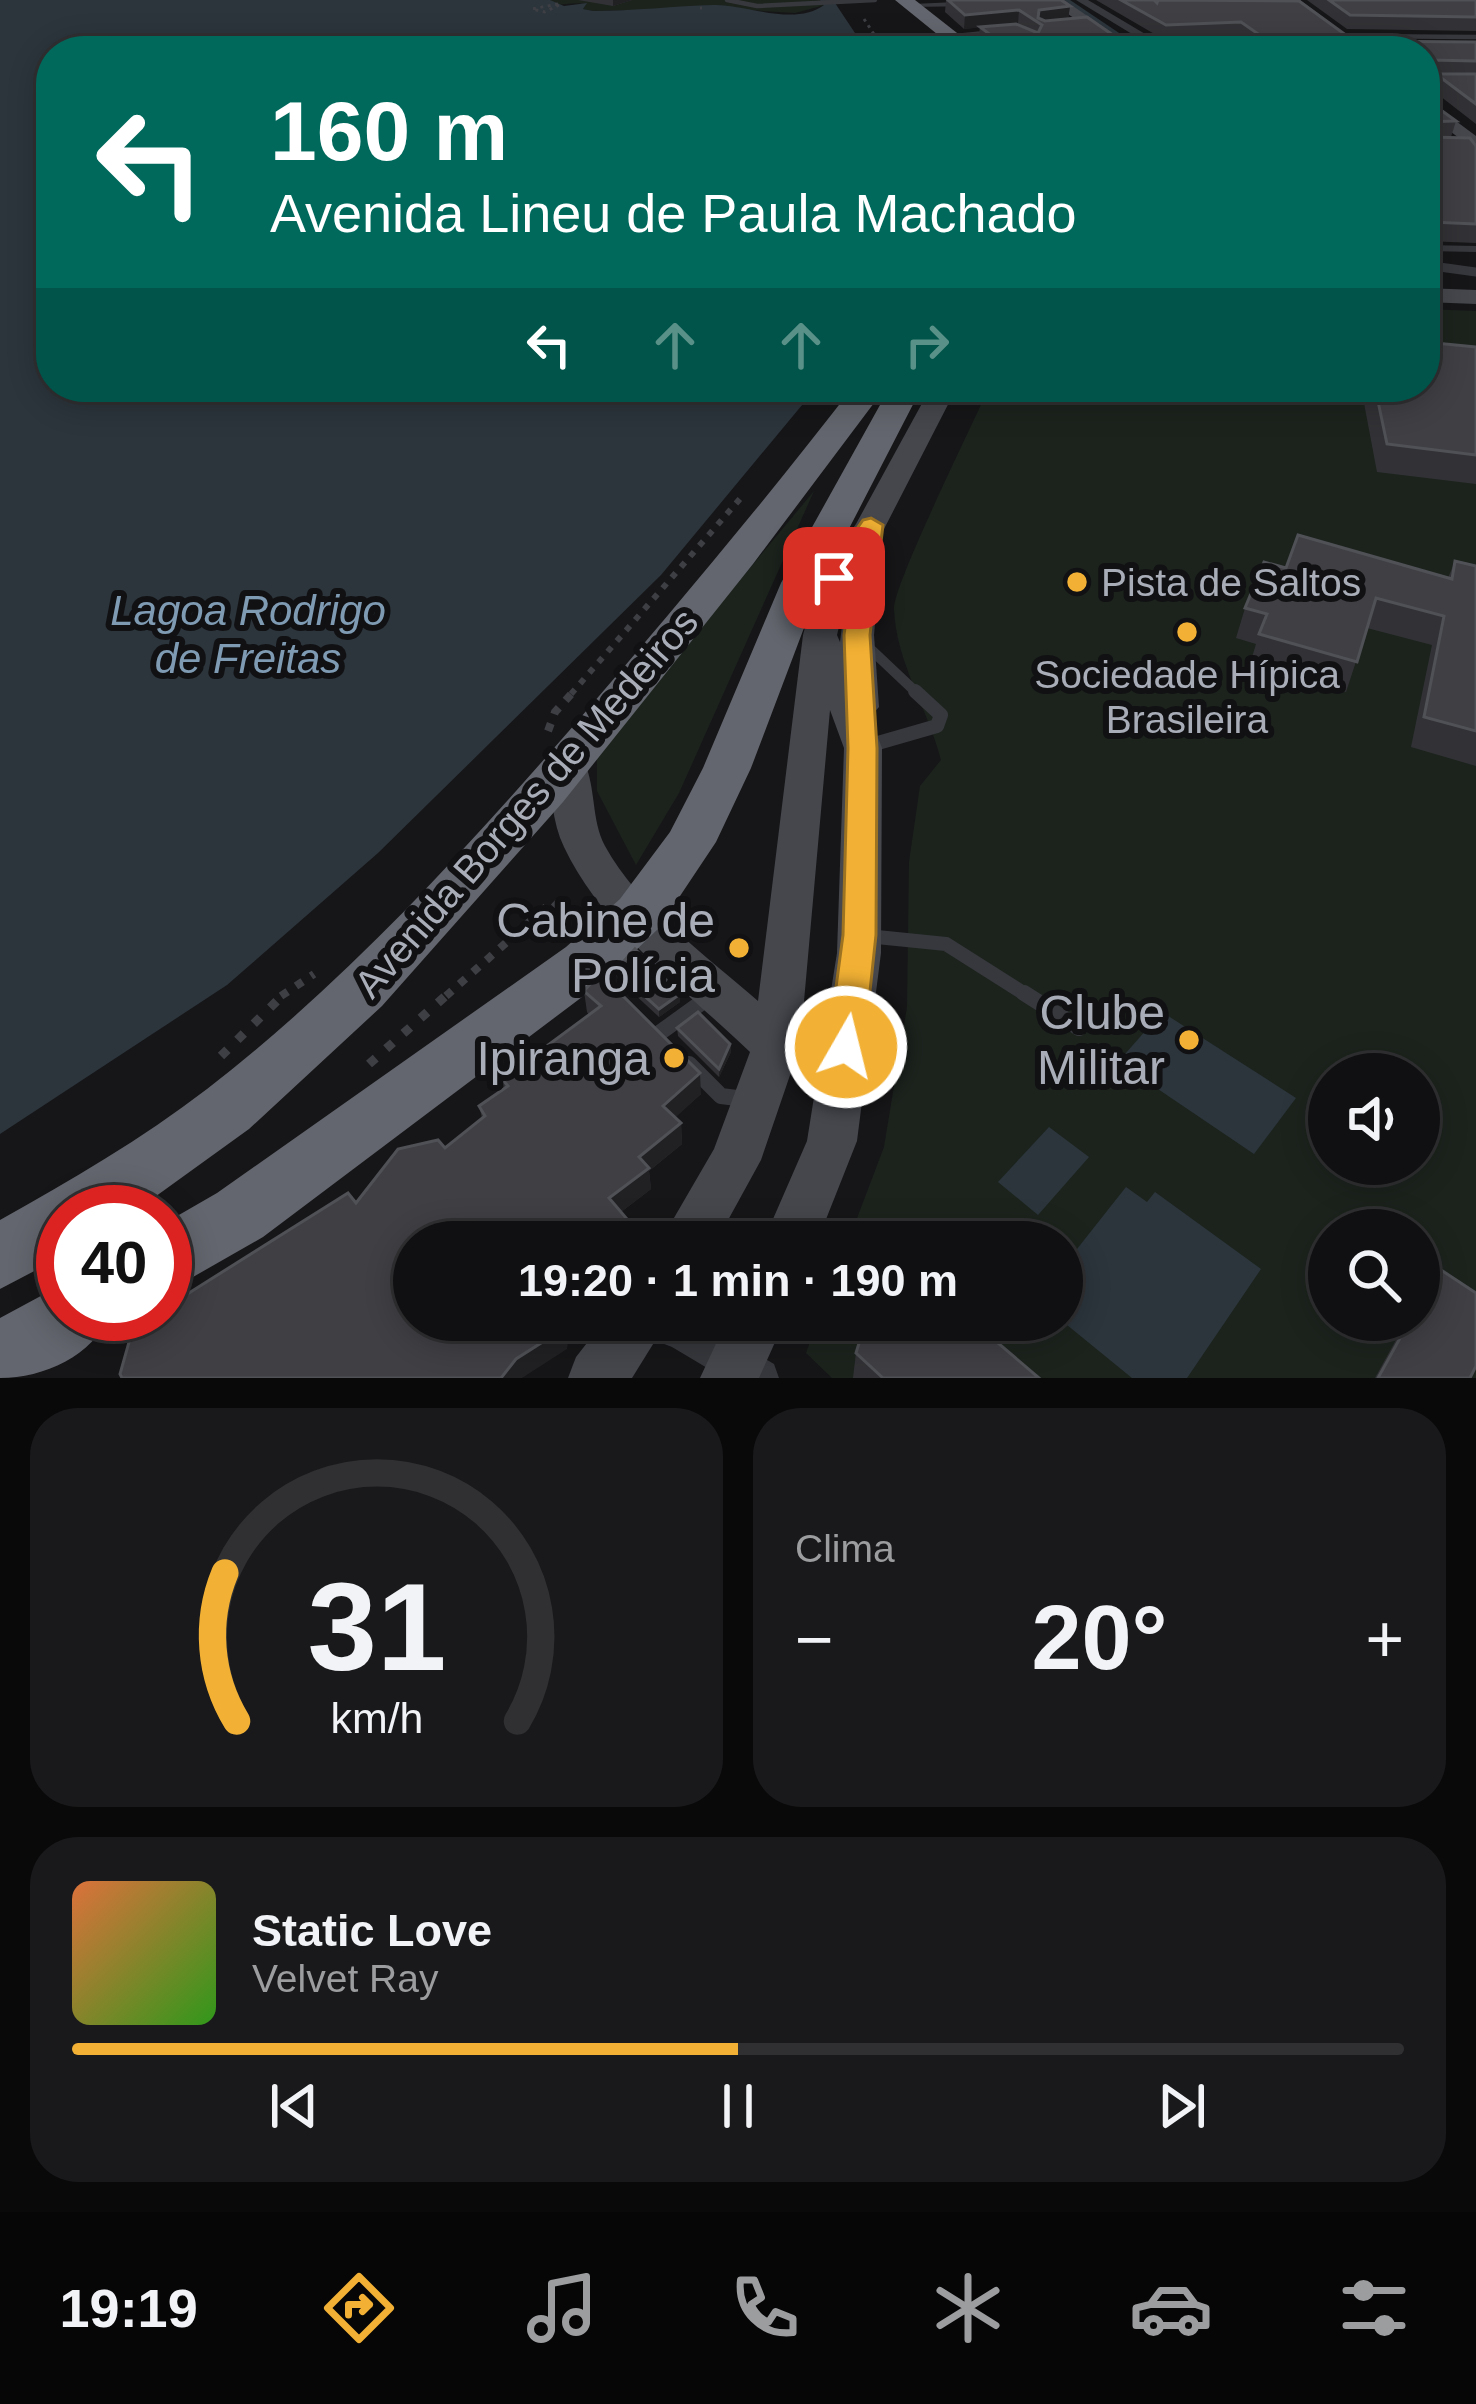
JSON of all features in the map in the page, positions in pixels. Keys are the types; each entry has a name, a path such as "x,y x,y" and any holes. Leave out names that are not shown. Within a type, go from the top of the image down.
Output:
{"highway":[{"path":"874,0 931,36"},
{"path":"888,0 909,4 936,36"},
{"name":"Avenida Borges de Medeiros","path":"117,1185 220,1118 349,1006 456,895 557,749 772,518 859,402"},
{"path":"192,1244 240,1215 639,914 690,842 727,768 801,584 898,402"},
{"path":"0,1256 36,1235"}],"street":[{"path":"1054,0 1109,36"},
{"path":"1081,0 1141,36"},
{"path":"909,4 982,4"},
{"path":"1293,5 1340,35"},
{"path":"1063,26 1091,24"},
{"path":"988,36 1020,31"},
{"path":"1440,82 1476,82"},
{"path":"1440,117 1470,146"},
{"path":"1440,296 1476,297"},
{"path":"699,1221 735,1160 776,1046 838,635 871,525 936,402"},
{"path":"799,1221 832,1141 860,935 863,748 838,635 801,584"},
{"path":"557,749 585,848 608,882 776,1046"},
{"path":"597,1378 627,1341"},
{"path":"704,1341 746,1360"}],"lane":[{"path":"728,0 757,6 874,0"},
{"path":"1340,35 1408,36"},
{"path":"1440,36 1476,37"},
{"path":"1440,248 1476,249"},
{"path":"1440,267 1476,272"},
{"path":"838,635 941,715 937,726 863,748"},
{"path":"860,935 946,944 1079,1028"},
{"path":"658,1034 718,991"},
{"path":"644,1020 721,1096 758,1098"}],"path":[{"path":"540,10 563,2"},
{"path":"854,2 876,36"},
{"path":"557,749 555,712 759,477"},
{"path":"349,1079 553,901 589,955"},
{"path":"211,1066 278,998 317,972"}],"shaded area":[{"path":"550,0 820,0 825,5 795,13 713,8 593,11 583,9 586,4"},
{"path":"1440,310 1476,311 1476,1378 832,1378 806,1353 810,1341 1083,1341 1083,1221 856,1221 884,1147 907,1007 909,862 920,786 941,760 900,648 894,609 982,402 1440,402"},
{"path":"814,491 679,793 636,865 597,791 597,752"}],"water":[{"name":"Lagoa Rodrigo de Freitas","path":"0,0 550,0 564,6 587,3 583,9 593,11 713,5 799,14 824,5 820,0 833,0 857,36 36,36 36,402 805,402 661,575 378,853 227,985 0,1134"},
{"path":"1162,1012 1296,1098 1254,1154 1118,1062"},
{"path":"1049,1127 1089,1157 1038,1215 998,1182"},
{"path":"1126,1187 1147,1202 1155,1192 1261,1269 1187,1378 1132,1378 1083,1338 1083,1241"}],"building":[{"path":"948,0 1061,0 1070,6 1039,10 1038,18 1087,17 1114,36 992,36 980,27 1016,24 1038,33 1042,25 1019,10 965,15"},
{"path":"1121,0 1299,1 1347,36 1261,36 1241,22 1166,25"},
{"path":"1329,0 1476,0 1476,17 1350,15"},
{"path":"1440,42 1476,42 1476,61 1440,60"},
{"path":"1440,74 1476,74 1476,104 1440,77"},
{"path":"1440,109 1456,121 1440,122"},
{"path":"1440,137 1470,138 1476,146 1476,224 1440,222"},
{"path":"1440,343 1476,347 1476,455 1387,444 1378,402 1440,402"},
{"path":"1298,535 1452,579 1455,561 1476,566 1476,731 1424,717 1444,616 1376,598 1357,662 1259,634 1267,614 1245,608 1264,562 1286,568"},
{"path":"635,949 680,994 659,1009 616,970"},
{"path":"600,973 700,1073 663,1106 681,1123 639,1157 649,1168 609,1198 627,1219 393,1221 393,1341 544,1341 516,1359 501,1378 122,1378 129,1341 192,1341 192,1291 348,1193 356,1203 398,1149 438,1140 445,1148 485,1116 479,1106 508,1086 502,1079 601,1006 584,991"},
{"path":"698,1012 730,1044 719,1069 677,1028"},
{"path":"1440,1269 1476,1293 1476,1366 1470,1378 1378,1378 1398,1341 1440,1341"},
{"path":"860,1341 996,1341 1039,1378 883,1378 856,1353"}],"waterway":[{"path":"1066,0 1120,36"}],"place":[{"name":"Pista de Saltos","path":"1077,582"},
{"name":"Sociedade Hípica Brasileira","path":"1187,632"},
{"name":"Cabine de Polícia","path":"739,948"},
{"name":"Clube Militar","path":"1189,1040"},
{"name":"Ipiranga","path":"674,1058"}],"route":[{"path":"834,578 871,525 857,635 863,748 860,935 846,1047"}]}
